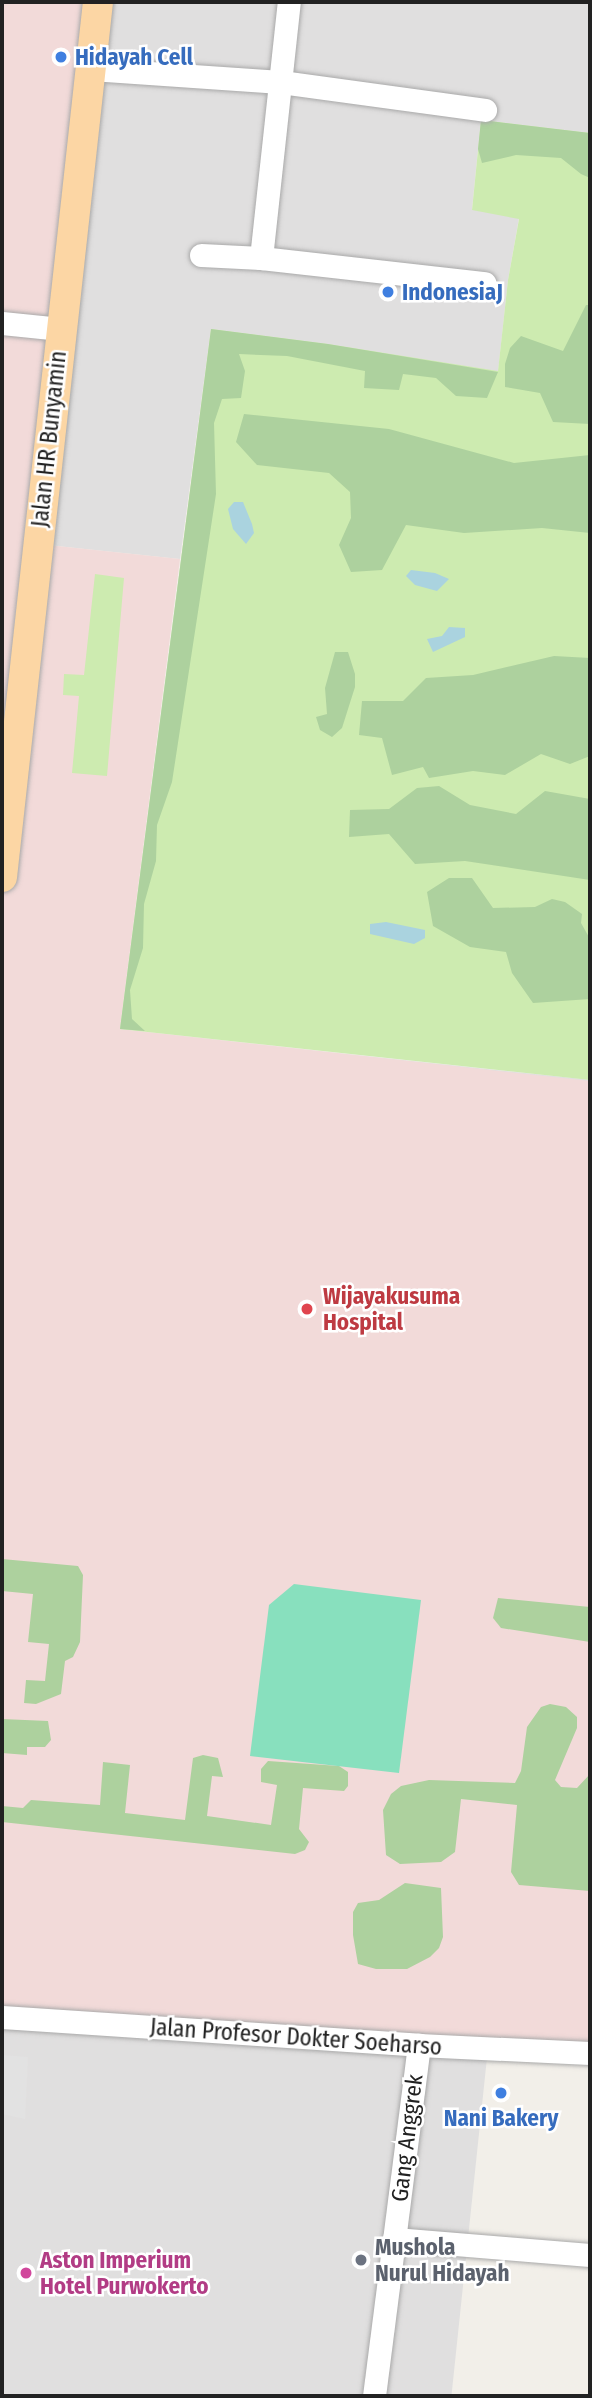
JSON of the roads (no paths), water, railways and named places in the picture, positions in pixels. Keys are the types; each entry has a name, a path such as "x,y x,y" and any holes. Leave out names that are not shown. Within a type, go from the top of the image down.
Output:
{"main road":[{"name":"Jalan HR Bunyamin","path":"3,859 97,2"}],"street":[{"path":"261,258 289,2"},
{"path":"91,69 281,82 485,110"},
{"path":"201,255 261,258 485,284"},
{"path":"2,323 61,329"},
{"name":"Jalan Profesor Dokter Soeharso","path":"2,2017 419,2045 590,2053"},
{"name":"Gang Anggrek","path":"373,2396 419,2045"},
{"path":"394,2239 590,2255"}],"water":[{"path":"234,502 243,502 252,524 254,533 246,544 233,529 228,509"},
{"path":"411,570 435,573 449,579 437,591 415,585 406,576"},
{"path":"449,627 465,628 465,637 433,652 427,639 442,636"},
{"path":"386,922 425,930 425,938 414,944 370,934 370,924"}],"place":[{"name":"Hidayah Cell","path":"61,57"},
{"name":"IndonesiaJ","path":"388,292"},
{"name":"Wijayakusuma Hospital","path":"307,1309"},
{"name":"Nani Bakery","path":"501,2093"},
{"name":"Mushola Nurul Hidayah","path":"361,2260"},
{"name":"Aston Imperium Hotel Purwokerto","path":"26,2273"}]}
